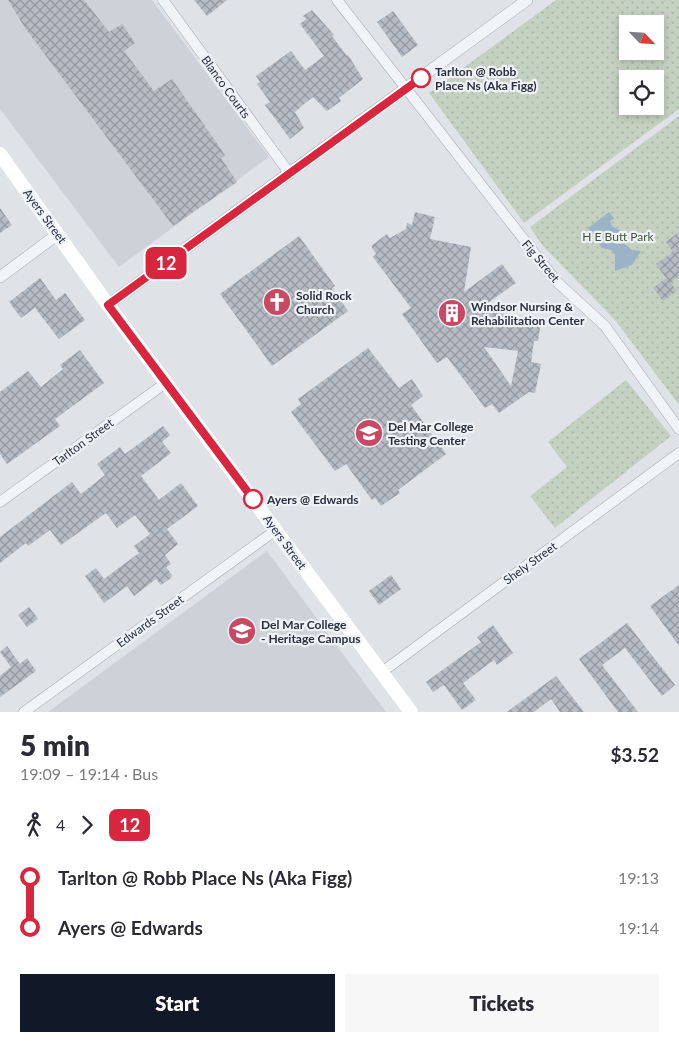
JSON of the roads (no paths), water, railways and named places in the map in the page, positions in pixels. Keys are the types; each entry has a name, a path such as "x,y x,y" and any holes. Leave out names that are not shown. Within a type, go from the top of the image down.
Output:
{"main road":[{"name":"Ayers Street","path":"0,154 108,305 411,712"}],"street":[{"name":"Blanco Courts","path":"163,0 290,174"},
{"name":"Fig Street","path":"338,0 557,282 605,326 679,429"},
{"path":"108,305 527,0"},
{"path":"0,277 58,234"},
{"name":"Tarlton Street","path":"0,502 167,382"},
{"name":"Shely Street","path":"382,672 679,453"},
{"name":"Edwards Street","path":"24,712 276,530"}],"water":[{"path":"609,212 614,218 610,221 612,226 623,232 614,236 613,240 616,244 625,244 632,250 641,251 632,265 615,271 615,255 611,250 602,248 588,228"}],"place":[{"name":"Tarlton @ Robb Place Ns (Aka Figg)","path":"421,78"},
{"name":"Solid Rock Church","path":"277,302"},
{"name":"Windsor Nursing & Rehabilitation Center","path":"452,313"},
{"name":"Del Mar College Testing Center","path":"369,433"},
{"name":"Ayers @ Edwards","path":"253,499"},
{"name":"Del Mar College - Heritage Campus","path":"242,631"}],"park label":[{"name":"H E Butt Park","path":"618,236"}]}
